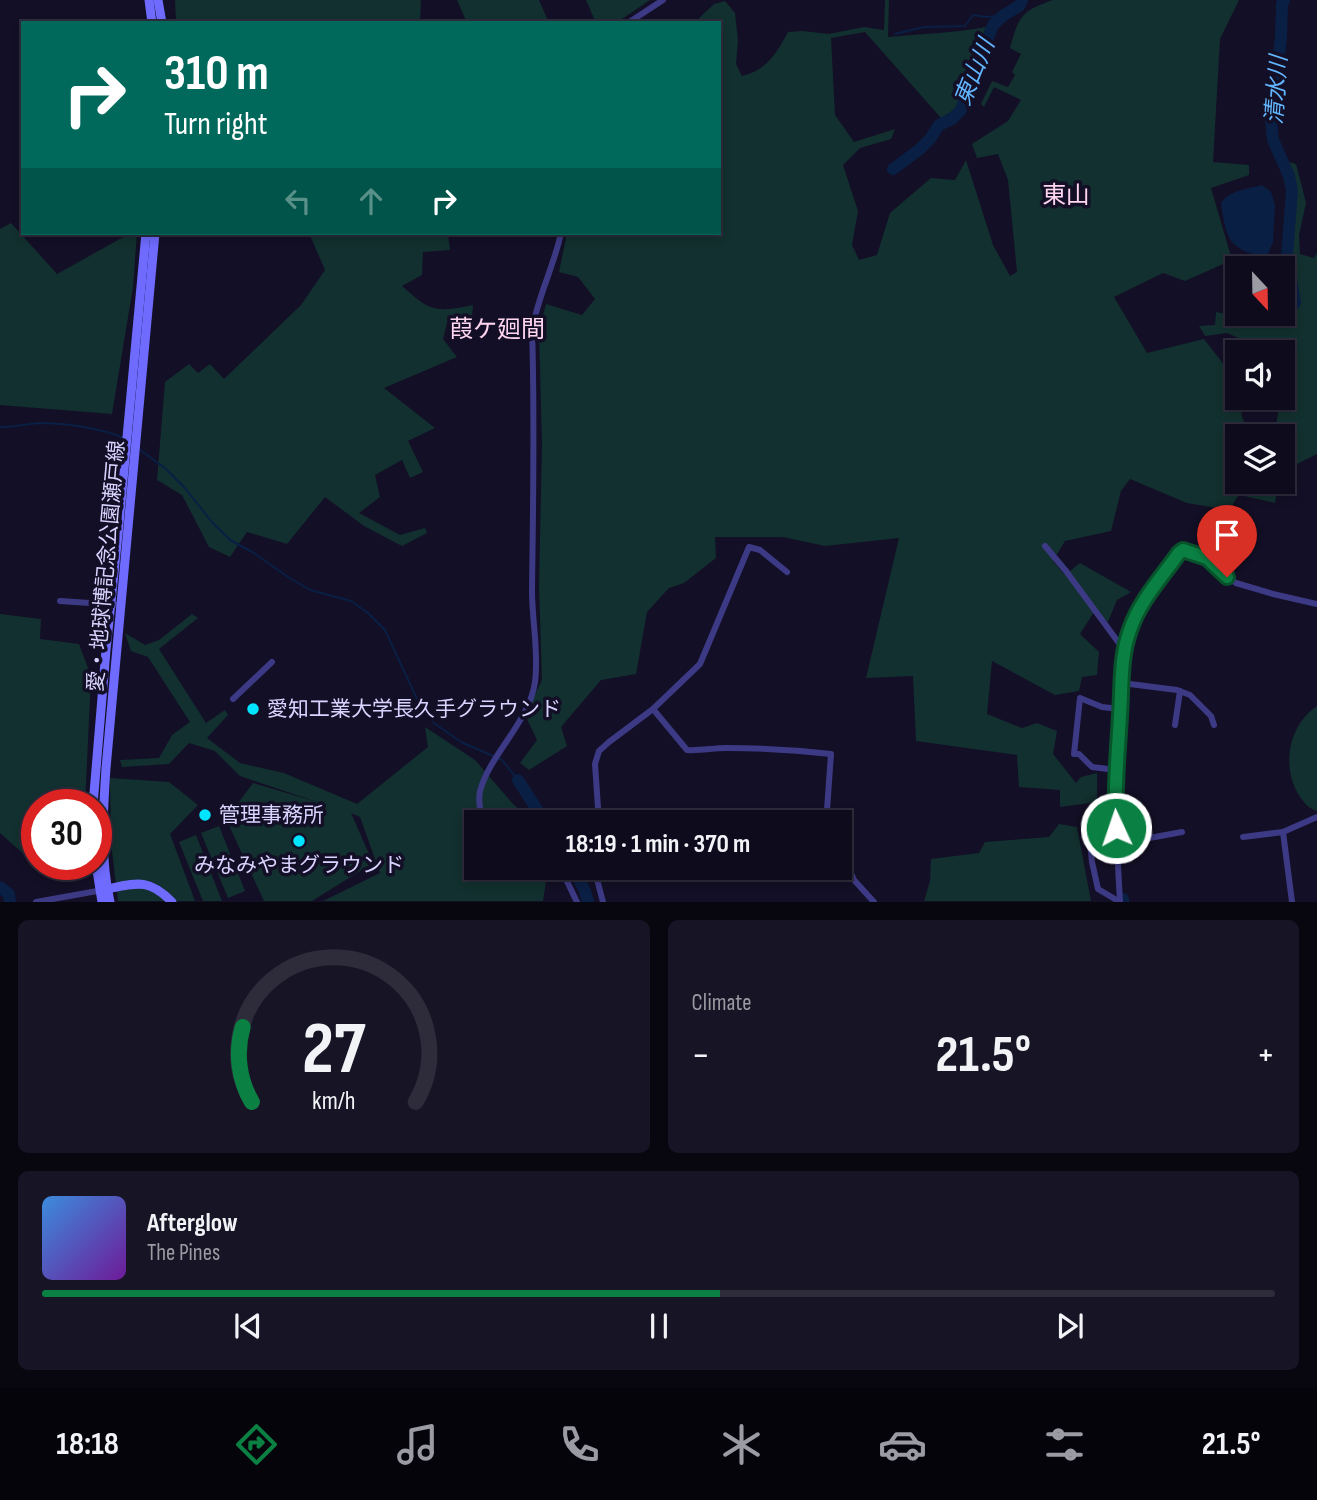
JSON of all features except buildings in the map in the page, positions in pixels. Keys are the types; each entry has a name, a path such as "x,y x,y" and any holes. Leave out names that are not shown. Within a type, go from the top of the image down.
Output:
{"main road":[{"path":"149,0 152,21"},
{"path":"158,0 162,21"},
{"name":"愛・地球博記念公園瀬戸線","path":"95,789 123,534 146,235"},
{"name":"愛・地球博記念公園瀬戸線","path":"132,430 155,235"},
{"name":"愛・地球博記念公園瀬戸線","path":"110,901 103,894 102,835 116,605"},
{"path":"103,894 130,884 148,884 172,901"}],"street":[{"path":"631,21 663,0"},
{"path":"479,810 480,792 532,695 535,681 532,601 533,330 536,311 560,235"},
{"path":"1045,546 1125,650"},
{"path":"598,810 595,764 599,751 653,709 700,663 749,547 760,550 787,572"},
{"path":"1088,824 1098,890 1120,901 1114,793 1125,650 1132,624 1179,553 1183,550 1207,558 1236,583 1317,604"},
{"path":"60,601 116,605"},
{"path":"233,699 272,662"},
{"path":"1122,683 1191,695 1211,716 1214,725"},
{"path":"1175,725 1180,691"},
{"path":"1116,770 1092,767 1079,754 1074,754 1080,698 1102,707 1120,709"},
{"path":"653,709 687,750 768,748 831,754 827,810"},
{"path":"1243,837 1283,832 1317,817"},
{"path":"1117,844 1182,832"},
{"path":"1283,832 1292,901"},
{"path":"852,876 874,901"},
{"path":"566,880 577,901"},
{"path":"597,880 603,901"},
{"path":"36,901 103,894"}],"green space":[{"path":"175,0 421,0 420,21 176,21"},
{"path":"457,0 539,0 548,21 466,21"},
{"path":"586,0 650,0 619,21 595,21"},
{"path":"885,0 889,0 888,37 986,27 956,109 941,118 865,32 831,38 835,115 854,142 895,129 891,139 860,148 843,165 858,211 852,245 859,260 877,255 890,213 931,178 955,180 966,160 993,245 1010,276 1017,272 1008,180 998,154 977,158 972,144 1008,121 1021,100 994,87 984,107 981,104 992,81 1008,87 1015,75 1012,72 1021,54 1010,48 1023,16 1053,0 1239,0 1220,39 1213,162 1249,165 1249,175 1211,188 1231,256 1225,256 1225,263 1185,281 1163,273 1114,297 1147,353 1204,339 1225,366 1225,410 1241,410 1245,424 1225,424 1225,494 1239,494 1229,510 1187,503 1130,479 1121,491 1111,531 1065,541 1053,561 1065,575 1080,563 1131,592 1117,600 1108,622 1094,612 1080,634 1099,652 1097,675 1082,677 1079,691 1055,695 992,661 987,714 1022,728 1037,723 1057,731 1053,754 1076,783 1081,777 1097,773 1097,802 1060,807 1060,790 1019,787 1017,755 916,741 913,676 866,678 899,538 825,546 783,537 715,537 716,558 684,583 669,588 647,612 636,674 601,680 561,727 567,746 529,770 520,763 537,740 525,715 542,680 539,586 542,445 539,330 546,304 582,315 595,299 578,277 559,272 567,235 721,235 721,21 696,21 714,4 725,1 735,13 738,41 736,64 742,76 758,70 770,60 788,32 829,34 864,27 884,30"},
{"path":"1289,162 1296,164 1306,203 1299,235 1300,254 1314,258 1317,253 1317,454 1295,465 1295,424 1276,424 1279,410 1295,410 1295,340 1243,340 1227,333 1205,336 1199,326 1215,325 1216,312 1225,314 1225,326 1295,326 1295,256 1289,256 1293,247 1296,191"},
{"path":"11,223 57,274 127,235 137,235 133,287 112,414 0,405 0,229"},
{"path":"310,235 448,235 450,250 423,252 422,275 402,286 420,301 434,308 450,309 473,305 472,318 449,315 443,339 457,357 384,388 435,428 408,441 423,472 410,478 402,460 375,475 380,497 359,513 400,535 425,528 427,533 402,546 364,526 325,497 287,544 247,532 230,557 209,547 182,495 157,480 165,382 189,364 198,373 210,364 224,379 301,305 325,270"},
{"path":"1245,494 1277,494 1275,503 1244,496"},
{"path":"0,614 41,619 40,639 79,644 91,676 86,789 21,789 21,852 0,833"},
{"path":"192,614 198,618 159,649 206,723 225,710 228,715 207,738 240,763 284,773 357,804 428,747 425,727 475,760 520,810 464,810 464,880 546,880 543,901 323,901 380,873 360,817 351,813 373,863 312,901 264,901 226,819 253,783 320,803 240,776 215,751 189,743 169,764 122,767 120,760 159,758 172,735 190,722 148,657 131,651 125,633 145,645 159,640"},
{"path":"1317,706 1317,811 1311,809 1296,791 1289,765 1293,738 1307,715"},
{"path":"110,778 169,782 198,805 170,834 195,901 118,901 112,851"},
{"path":"1059,824 1077,827 1091,901 924,901 930,881 931,859 979,853 985,842 1049,837"},
{"path":"219,826 245,891 228,898 201,833"},
{"path":"196,835 222,901 203,901 179,842"}],"water":[{"path":"1262,185 1271,192 1275,205 1273,242 1267,256 1258,256 1242,250 1232,241 1225,226 1221,203 1245,189"}],"waterway":[{"name":"東山川","path":"893,169 920,149 939,125 952,119 961,110 993,25 1019,6 1022,0"},
{"name":"清水川","path":"1284,0 1271,120 1273,140 1289,176 1292,191 1287,256"},
{"path":"895,34 924,27 965,26 973,15 1004,15"},
{"path":"0,427 60,424 94,429 123,438"},
{"path":"139,449 166,469 230,540 310,590 351,601 368,613 385,630 417,699 434,723 461,742 502,760 518,780"},
{"path":"518,780 537,810"},
{"path":"579,880 588,902"},
{"path":"0,887 9,894 10,902"}],"place":[{"name":"愛知工業大学長久手グラウンド","path":"253,709"},
{"name":"管理事務所","path":"205,815"},
{"name":"みなみやまグラウンド","path":"299,841"}],"district":[{"name":"東山","path":"1066,195"},
{"name":"葭ケ廻間","path":"497,329"}],"route":[{"path":"1116,828 1114,793 1122,682 1125,650 1132,624 1148,597 1183,550 1207,558 1227,577"}]}
